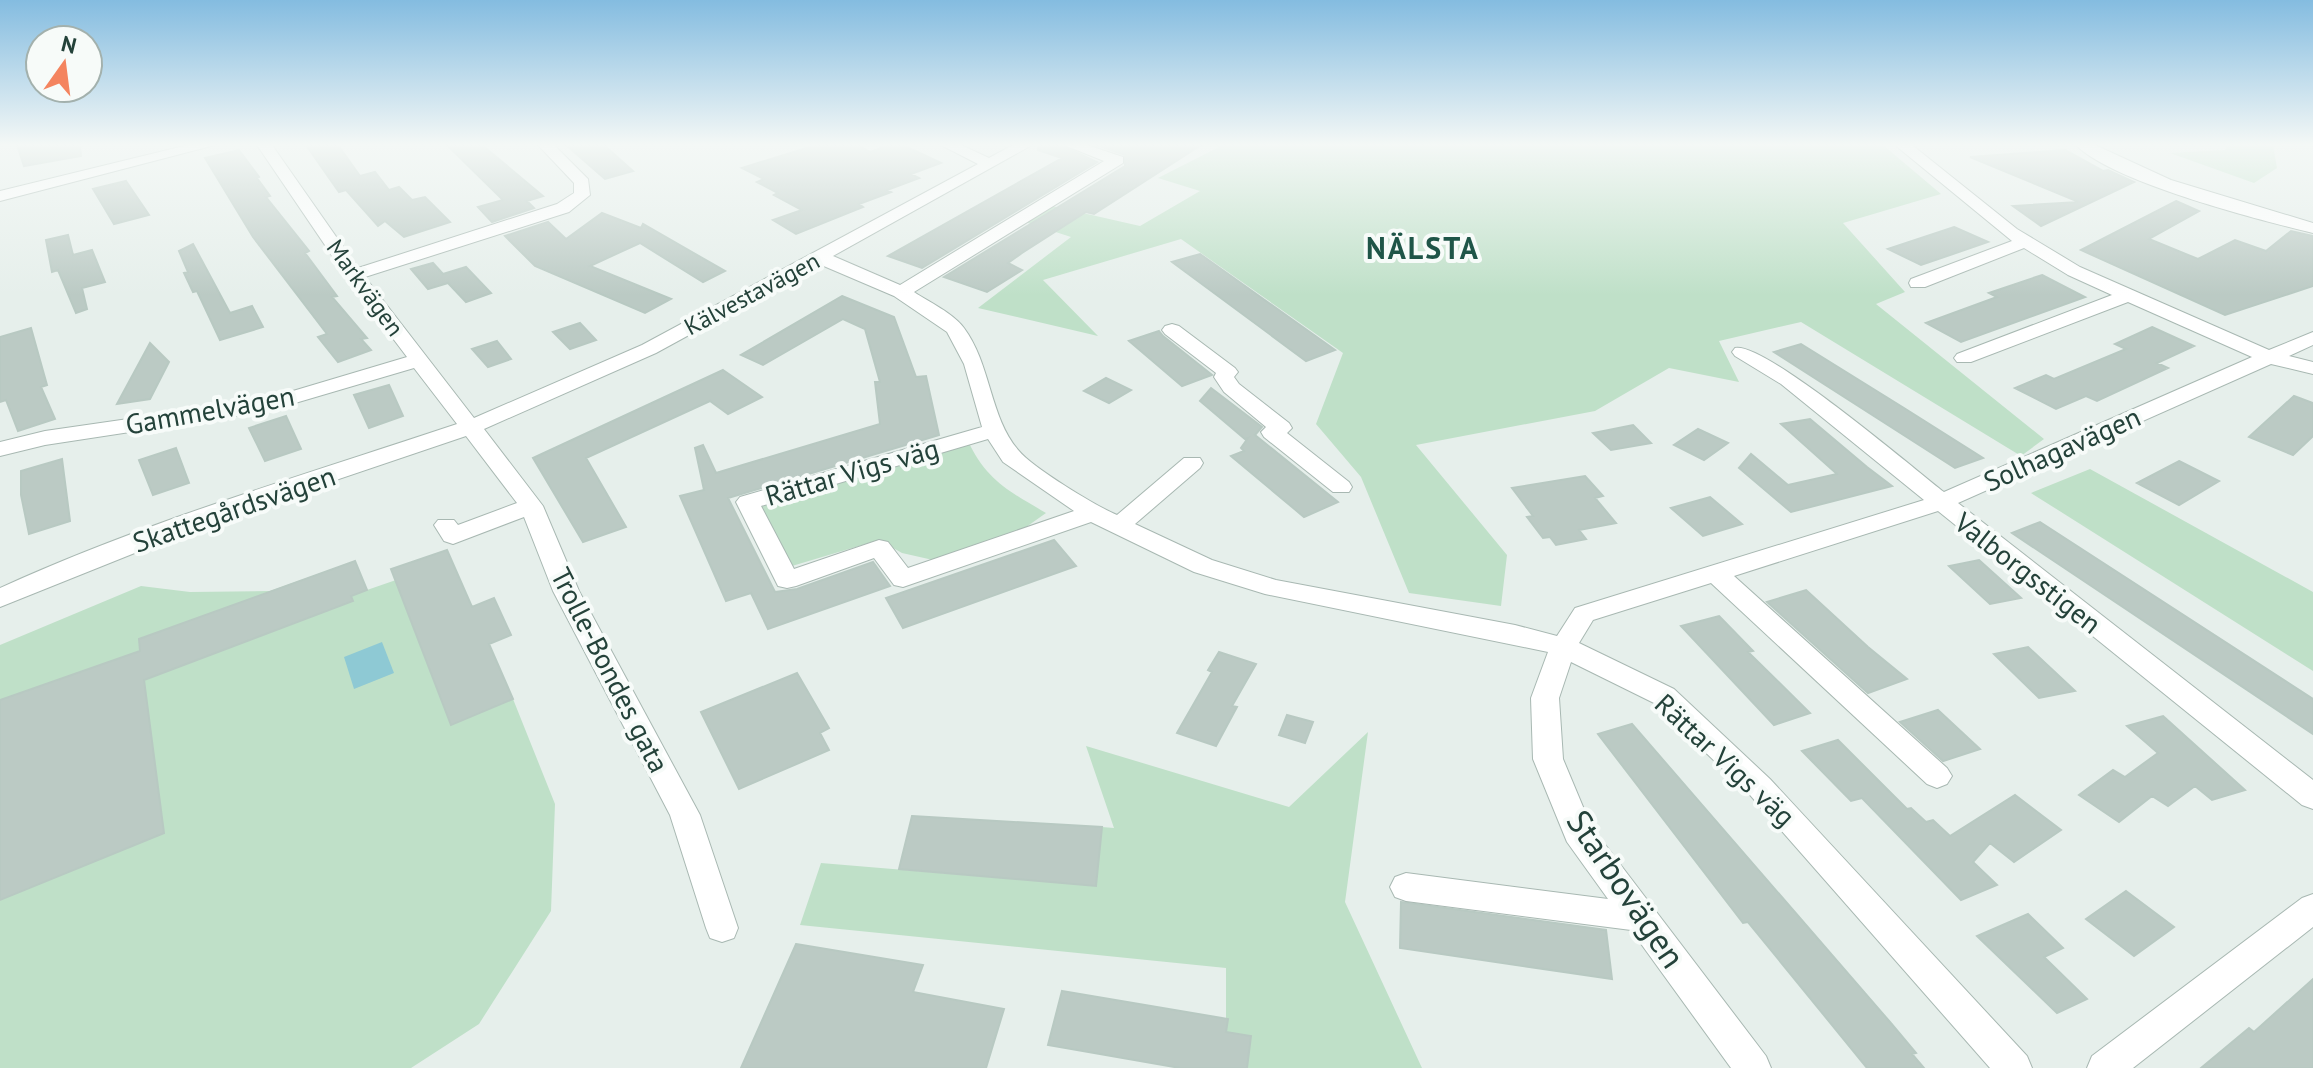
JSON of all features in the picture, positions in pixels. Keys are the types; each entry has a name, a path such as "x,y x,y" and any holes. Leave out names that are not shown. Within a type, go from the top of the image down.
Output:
{"street":[{"name":"Markvägen","path":"299,195 354,275 471,427"},
{"path":"354,275 563,208 582,195"},
{"name":"Kälvestavägen","path":"471,427 649,349 935,195"},
{"path":"901,292 1060,195"},
{"path":"1965,195 2024,242 2126,296 2268,357 2313,368"},
{"path":"2207,195 2313,228"},
{"path":"1918,283 2024,242"},
{"name":"Rättar Vigs väg","path":"821,258 901,292 955,329 974,364 994,430 1011,457 1092,513 1203,566 1274,588 1515,634 1563,647 1664,696 1760,787 2014,1068"},
{"path":"1964,358 2126,296"},
{"path":"1172,330 1228,372 1224,377 1231,388 1341,487"},
{"name":"Solhagavägen","path":"1563,647 1584,614 1939,503 2313,338"},
{"name":"Valborgsstigen","path":"1742,352 1788,380 2313,797"},
{"name":"Gammelvägen","path":"0,449 45,438 268,405 418,360"},
{"name":"Trolle-Bondes gata","path":"471,427 531,506 566,591 685,815 722,928"},
{"name":"Skattegårdsvägen","path":"0,598 48,576 204,517 471,427"},
{"name":"Rättar Vigs väg","path":"994,430 748,502 787,580 879,548 903,579 1092,513"},
{"path":"1119,526 1192,463"},
{"path":"446,525 453,536 531,506"},
{"path":"1714,572 1937,776"},
{"name":"Starbovägen","path":"1563,647 1545,698 1548,759 1578,833 1753,1068"},
{"path":"1406,887 1641,917"},
{"path":"2105,1068 2313,908"}],"green space":[{"path":"1193,195 1938,195 1843,223 1905,292 1876,304 2044,439 2021,456 1801,322 1719,341 1739,382 1669,368 1595,411 1416,445 1507,555 1501,606 1409,593 1361,477 1316,424 1343,353 1181,239 1043,280 1098,336 978,308 1071,237 1025,222 1052,206 1140,226"},
{"path":"968,441 991,475 1046,513 1015,535 933,560 902,553 879,540 792,566 759,505"},
{"path":"2090,469 2313,592 2313,671 2031,493"},
{"path":"355,561 367,590 396,580 451,725 513,699 555,804 551,911 479,1024 411,1068 0,1068 0,645 141,586 190,592 270,591"},
{"path":"1368,732 1345,902 1422,1068 1247,1068 1251,1036 1226,1032 1226,968 800,925 821,863 1096,886 1102,827 1114,828 1086,746 1289,807"}],"water":[{"path":"382,642 394,673 354,689 344,657"}],"building":[{"path":"97,195 135,195 149,215 114,224"},
{"path":"227,195 269,195 266,197 309,251 305,253 337,296 332,297 367,338 361,339 371,350 338,362 318,337 327,334 253,237"},
{"path":"350,195 407,195 412,200 425,197 450,222 404,237 385,221 378,226"},
{"path":"498,195 543,196 527,201 534,208 492,222 478,207 503,200"},
{"path":"774,195 883,195 859,204 863,207 796,234 773,220 802,210"},
{"path":"997,195 1043,195 922,268 888,256"},
{"path":"1078,195 1124,195 1094,214 1086,212 1022,253 1008,263 1022,270 987,292 944,277"},
{"path":"2062,195 2107,195 2041,226 2013,206 2079,202"},
{"path":"2176,201 2199,211 2149,239 2198,259 2235,240 2266,251 2291,231 2313,236 2313,286 2225,315 2081,250"},
{"path":"602,213 641,228 643,224 725,271 703,282 640,243 590,266 671,299 645,313 535,266 505,236 548,222 566,239"},
{"path":"1954,227 1988,242 1921,265 1888,249"},
{"path":"68,235 73,255 92,250 105,282 82,288 87,309 76,313 58,270 52,272 46,240"},
{"path":"193,244 230,313 252,306 263,327 220,340 197,291 193,292 184,273 188,272 179,251"},
{"path":"1200,254 1335,350 1306,361 1172,262"},
{"path":"433,263 443,274 466,267 491,293 466,302 448,283 428,289 411,269"},
{"path":"2042,275 2085,297 1961,342 1926,323 1997,297 1989,293"},
{"path":"842,296 894,317 916,377 926,376 939,435 728,498 775,592 797,589 873,562 890,586 768,629 751,593 726,601 680,496 704,490 695,448 703,445 716,473 880,424 875,382 880,382 865,329 843,319 763,365 741,355"},
{"path":"580,323 596,340 570,349 553,332"},
{"path":"2152,327 2194,346 2157,363 2168,368 2097,401 2086,396 2056,409 2015,388 2046,375 2054,379 2126,349 2115,344"},
{"path":"31,328 47,385 41,387 55,419 18,431 6,400 0,402 0,337"},
{"path":"1159,331 1212,375 1182,386 1129,341"},
{"path":"497,341 511,359 488,367 472,349"},
{"path":"150,343 169,362 150,399 117,404"},
{"path":"1801,344 1983,458 1955,468 1774,352"},
{"path":"723,370 762,397 728,414 710,401 586,458 626,527 583,542 533,458"},
{"path":"1106,378 1131,390 1109,403 1084,391"},
{"path":"389,385 403,416 369,428 354,395"},
{"path":"1211,388 1262,427 1255,435 1338,502 1304,517 1231,456 1244,451 1241,448 1248,438 1245,439 1200,401"},
{"path":"2294,396 2313,403 2313,436 2293,455 2249,437"},
{"path":"286,416 301,449 265,461 249,428"},
{"path":"1810,419 1892,486 1791,512 1739,468 1751,454 1788,485 1837,474 1781,424"},
{"path":"1633,425 1651,443 1611,450 1593,433"},
{"path":"1698,429 1728,443 1704,460 1674,445"},
{"path":"176,448 189,483 153,495 139,460"},
{"path":"62,459 70,521 29,534 21,495 21,471"},
{"path":"2179,461 2219,481 2179,505 2137,483"},
{"path":"1585,476 1603,496 1595,498 1616,523 1579,530 1586,539 1556,545 1550,537 1543,538 1527,517 1533,516 1512,488"},
{"path":"1710,497 1742,524 1703,536 1671,508"},
{"path":"2040,522 2313,699 2313,734 2012,533"},
{"path":"1054,540 1076,566 903,628 886,598"},
{"path":"447,550 472,607 494,598 511,635 489,644 513,699 451,725 391,569"},
{"path":"1979,560 2021,598 1990,604 1949,566"},
{"path":"355,561 367,590 351,596 353,601 144,680 164,833 0,900 0,700 140,651 139,639"},
{"path":"1806,590 1907,679 1868,693 1767,602"},
{"path":"1719,616 1753,651 1748,652 1810,713 1774,725 1681,626"},
{"path":"2028,647 2075,691 2039,698 1994,654"},
{"path":"1219,652 1256,664 1232,706 1237,707 1216,746 1177,733 1212,672 1208,670"},
{"path":"797,673 829,728 820,733 829,750 739,789 701,712"},
{"path":"1938,710 1980,749 1943,761 1900,722"},
{"path":"1287,715 1313,722 1305,743 1279,735"},
{"path":"2163,716 2245,790 2212,800 2195,786 2168,806 2152,796 2119,822 2079,795 2113,770 2125,777 2158,753 2127,726"},
{"path":"1632,724 1890,1022 1916,1053 1912,1054 1924,1068 1867,1068 1748,922 1743,923 1598,734"},
{"path":"1838,740 1907,809 1911,808 1926,822 1933,820 1950,836 2015,795 2061,830 2014,862 1990,843 1973,862 1997,885 1961,900 1862,798 1851,801 1802,751"},
{"path":"912,816 1102,827 1096,886 899,869"},
{"path":"2126,891 2174,927 2134,956 2086,919"},
{"path":"1401,902 1606,930 1612,979 1400,948"},
{"path":"2028,914 2063,948 2044,957 2087,999 2057,1013 1977,936"},
{"path":"796,944 923,965 913,992 1004,1009 986,1068 741,1068"},
{"path":"2313,979 2313,1068 2201,1068 2249,1028 2254,1032"},
{"path":"1062,991 1228,1019 1226,1032 1251,1036 1247,1068 1180,1068 1048,1045"}],"district":[{"name":"NÄLSTA","path":"1423,249"}]}
